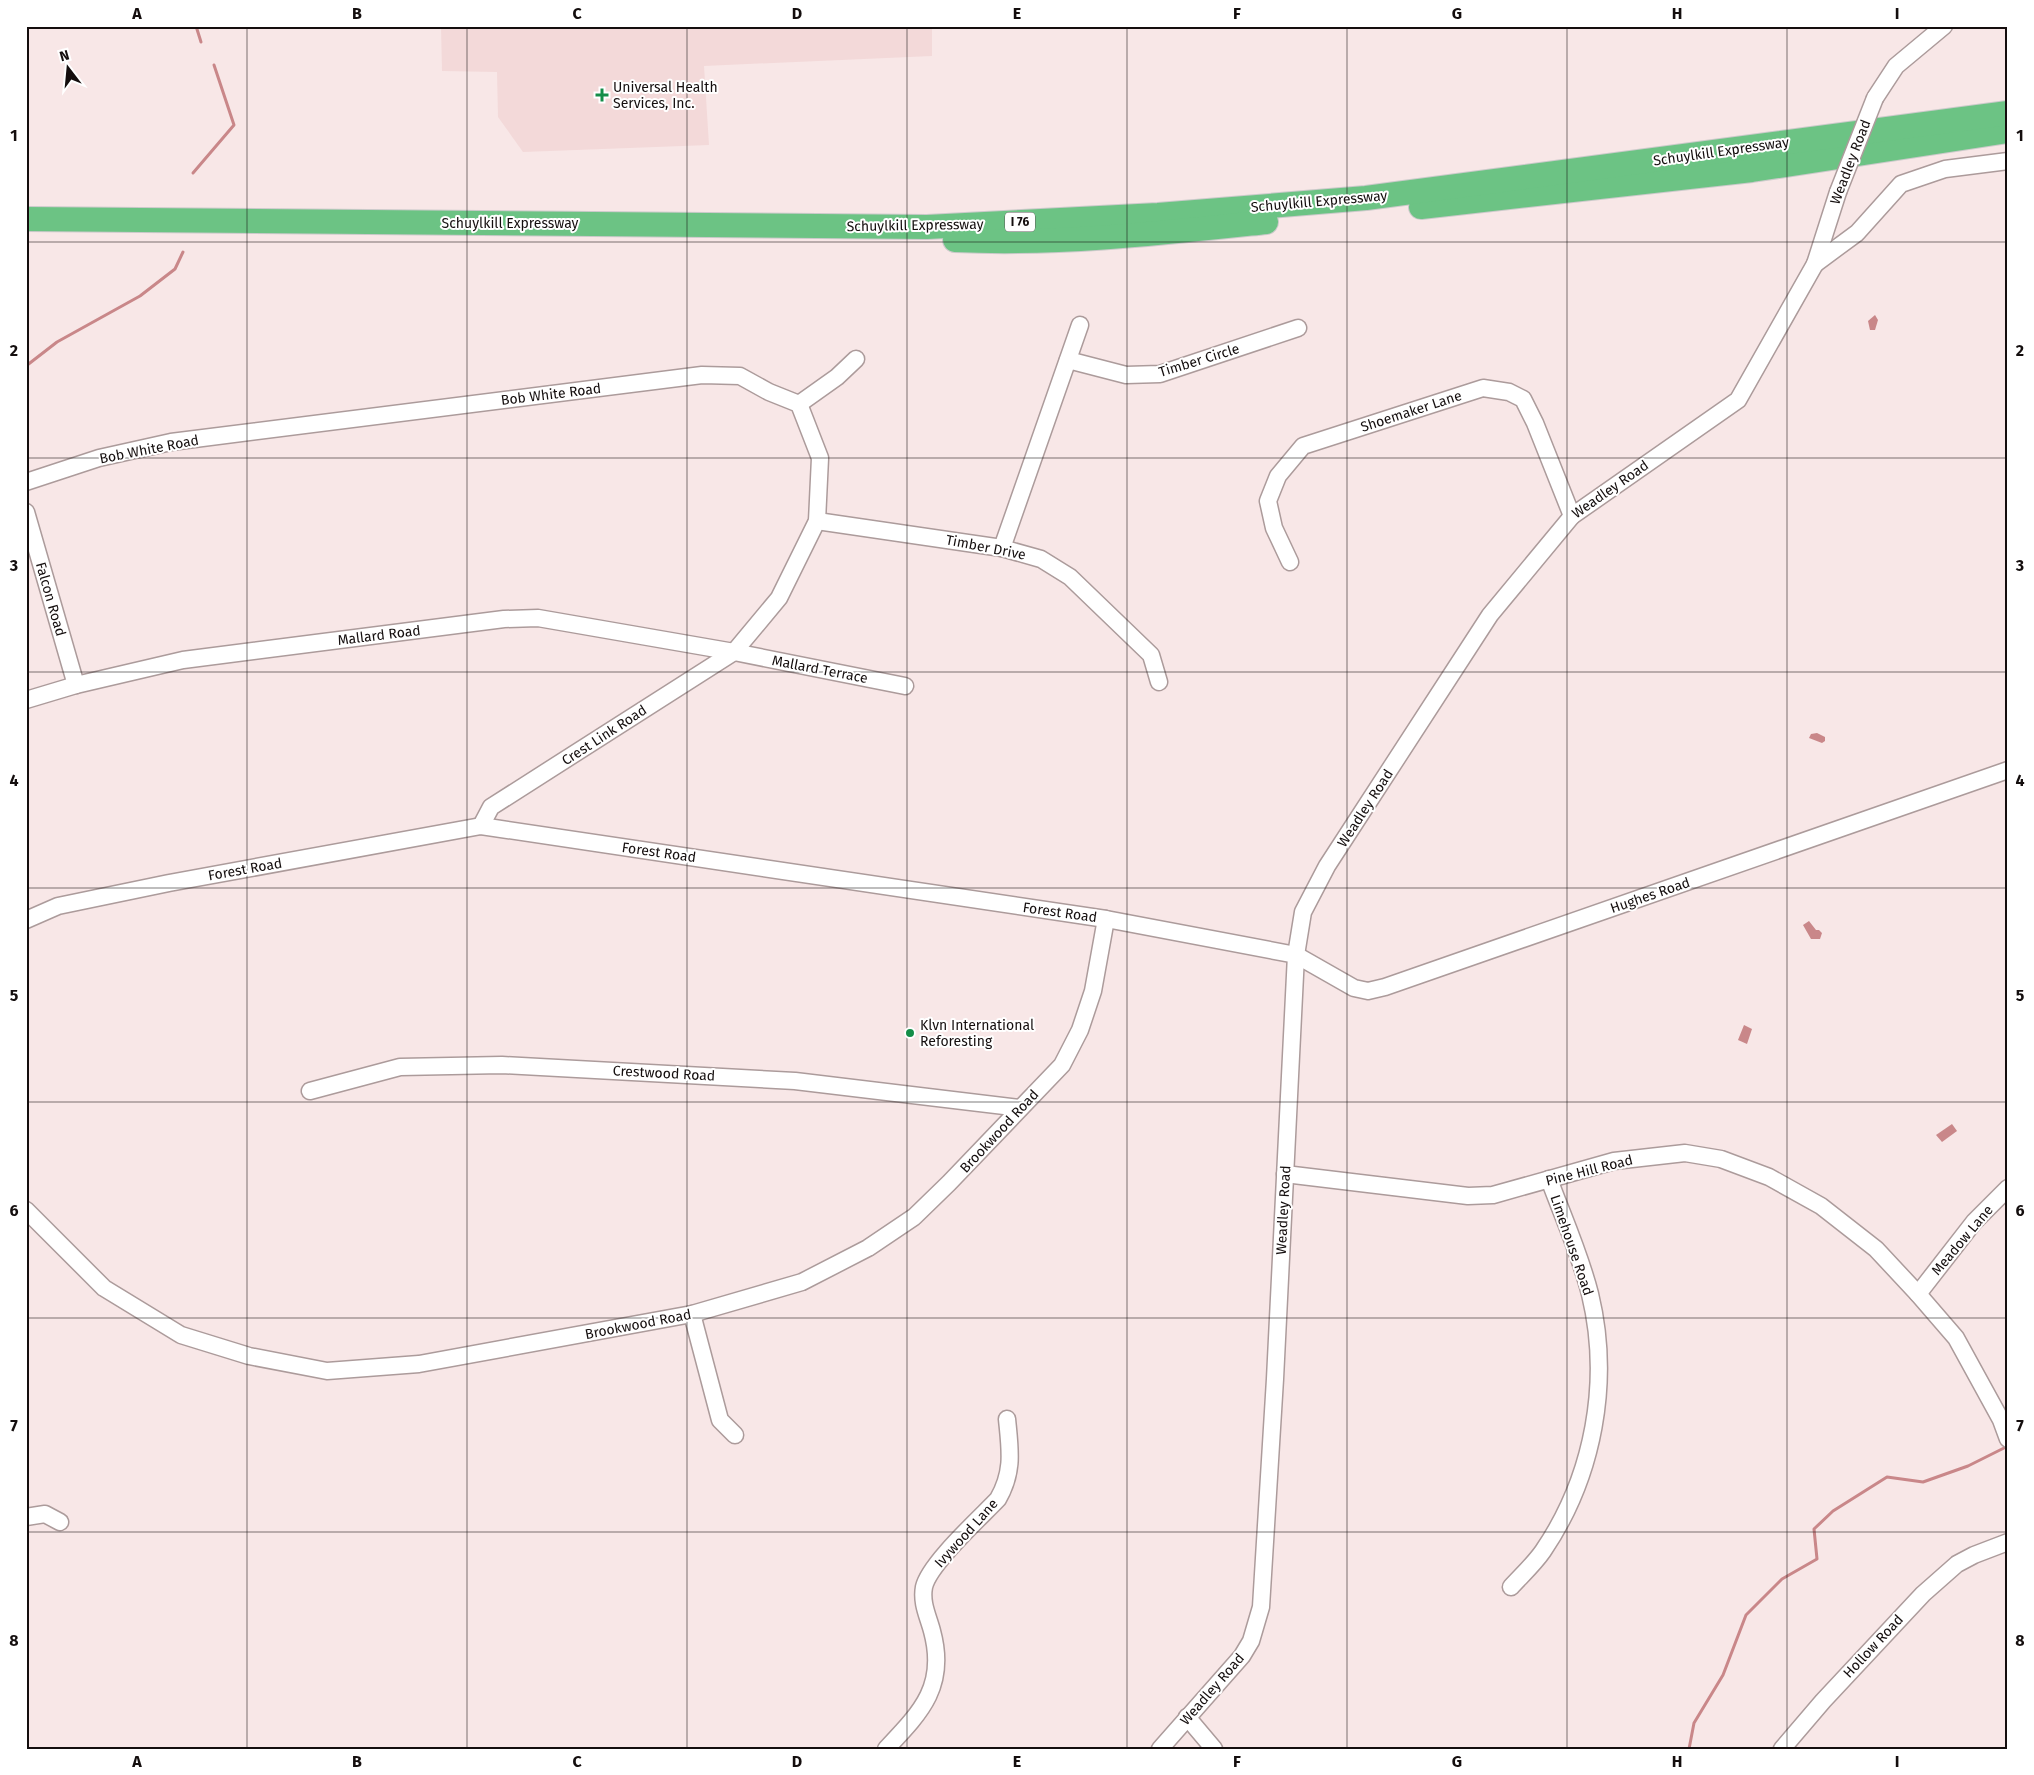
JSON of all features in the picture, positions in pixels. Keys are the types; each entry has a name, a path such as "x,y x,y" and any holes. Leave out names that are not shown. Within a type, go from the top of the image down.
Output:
{"highway":[{"name":"Schuylkill Expressway","path":"26,219 927,227 1158,215 1366,198 2008,112"},
{"name":"Schuylkill Expressway","path":"26,234 515,235 902,238 970,241 1140,235 1428,206 1752,170 2008,131"}],"street":[{"name":"Weadley Road","path":"1160,1749 1242,1656 1254,1632 1261,1606 1296,955 1303,912 1327,866 1490,615 1572,516 1738,400 1815,264 1838,192 1875,98 1896,66 1944,26"},
{"path":"1815,264 1856,233 1901,184 1945,169 2008,161"},
{"path":"1002,548 1080,325"},
{"name":"Timber Circle","path":"1068,360 1126,375 1160,374 1298,328"},
{"path":"734,652 779,598 817,521 820,458 799,404 837,376 856,359"},
{"name":"Bob White Road","path":"26,482 100,458 171,442 702,375 740,376 769,392 799,404"},
{"name":"Shoemaker Lane","path":"1290,562 1274,528 1268,501 1278,476 1303,446 1483,388 1509,392 1523,399 1535,423 1572,516"},
{"name":"Falcon Road","path":"26,512 76,686"},
{"name":"Timber Drive","path":"817,521 1002,548 1041,559 1070,577 1151,655 1159,682"},
{"name":"Mallard Road","path":"26,700 183,660 504,619 538,618 734,652"},
{"name":"Mallard Terrace","path":"734,652 905,686"},
{"name":"Crest Link Road","path":"481,826 491,807 734,652"},
{"name":"Hughes Road","path":"1296,955 1354,988 1368,991 1385,987 2008,770"},
{"name":"Forest Road","path":"26,920 58,906 169,883 481,826 1106,919 1296,955"},
{"name":"Brookwood Road","path":"26,1210 104,1288 181,1335 249,1356 327,1370 419,1364 692,1314 802,1282 868,1248 914,1217 949,1184 1062,1065 1080,1030 1094,991 1106,919"},
{"name":"Crestwood Road","path":"310,1091 400,1067 502,1065 796,1082 1020,1108"},
{"name":"Pine Hill Road","path":"1285,1174 1468,1196 1493,1196 1614,1161 1686,1152 1721,1159 1769,1177 1821,1206 1876,1249 1956,1338 2000,1420 2008,1439"},
{"name":"Limehouse Road","path":"1510,1587 1543,1550 1571,1499 1586,1459 1597,1409 1599,1350 1591,1302 1580,1260 1550,1179"},
{"name":"Meadow Lane","path":"1918,1294 1974,1222 2008,1188"},
{"path":"692,1314 720,1420 735,1435"},
{"name":"Ivywood Lane","path":"886,1749 916,1716 932,1689 937,1655 925,1611 923,1599 924,1586 935,1566 998,1499 1005,1488 1011,1462 1007,1419"},
{"path":"26,1517 45,1514 60,1522"},
{"name":"Hollow Road","path":"1782,1749 1822,1701 1923,1594 1957,1564 1974,1555 2008,1542"},
{"path":"1187,1718 1214,1749"}],"shaded area":[{"name":"Universal Health Services, Inc.","path":"441,26 932,26 932,56 704,66 709,145 523,152 498,117 497,72 442,71"},
{"path":"1875,315 1878,320 1875,330 1870,330 1868,321"},
{"path":"1817,733 1825,737 1825,741 1822,743 1809,738 1811,734"},
{"path":"1809,921 1816,930 1822,933 1820,939 1811,939 1803,925"},
{"path":"1744,1025 1752,1029 1747,1044 1738,1040"},
{"path":"1952,1124 1957,1131 1942,1142 1936,1135"}],"waterway":[{"path":"196,26 201,42"},
{"path":"193,173 234,125 214,65"},
{"path":"26,366 57,342 140,296 175,269 183,252"},
{"path":"1689,1749 1694,1723 1723,1675 1746,1615 1782,1579 1817,1559 1814,1529 1833,1511 1887,1477 1923,1482 1968,1466 2008,1446"}],"place":[{"name":"Universal Health Services, Inc.","path":"602,95"},
{"name":"Klvn International Reforesting","path":"910,1033"}]}
